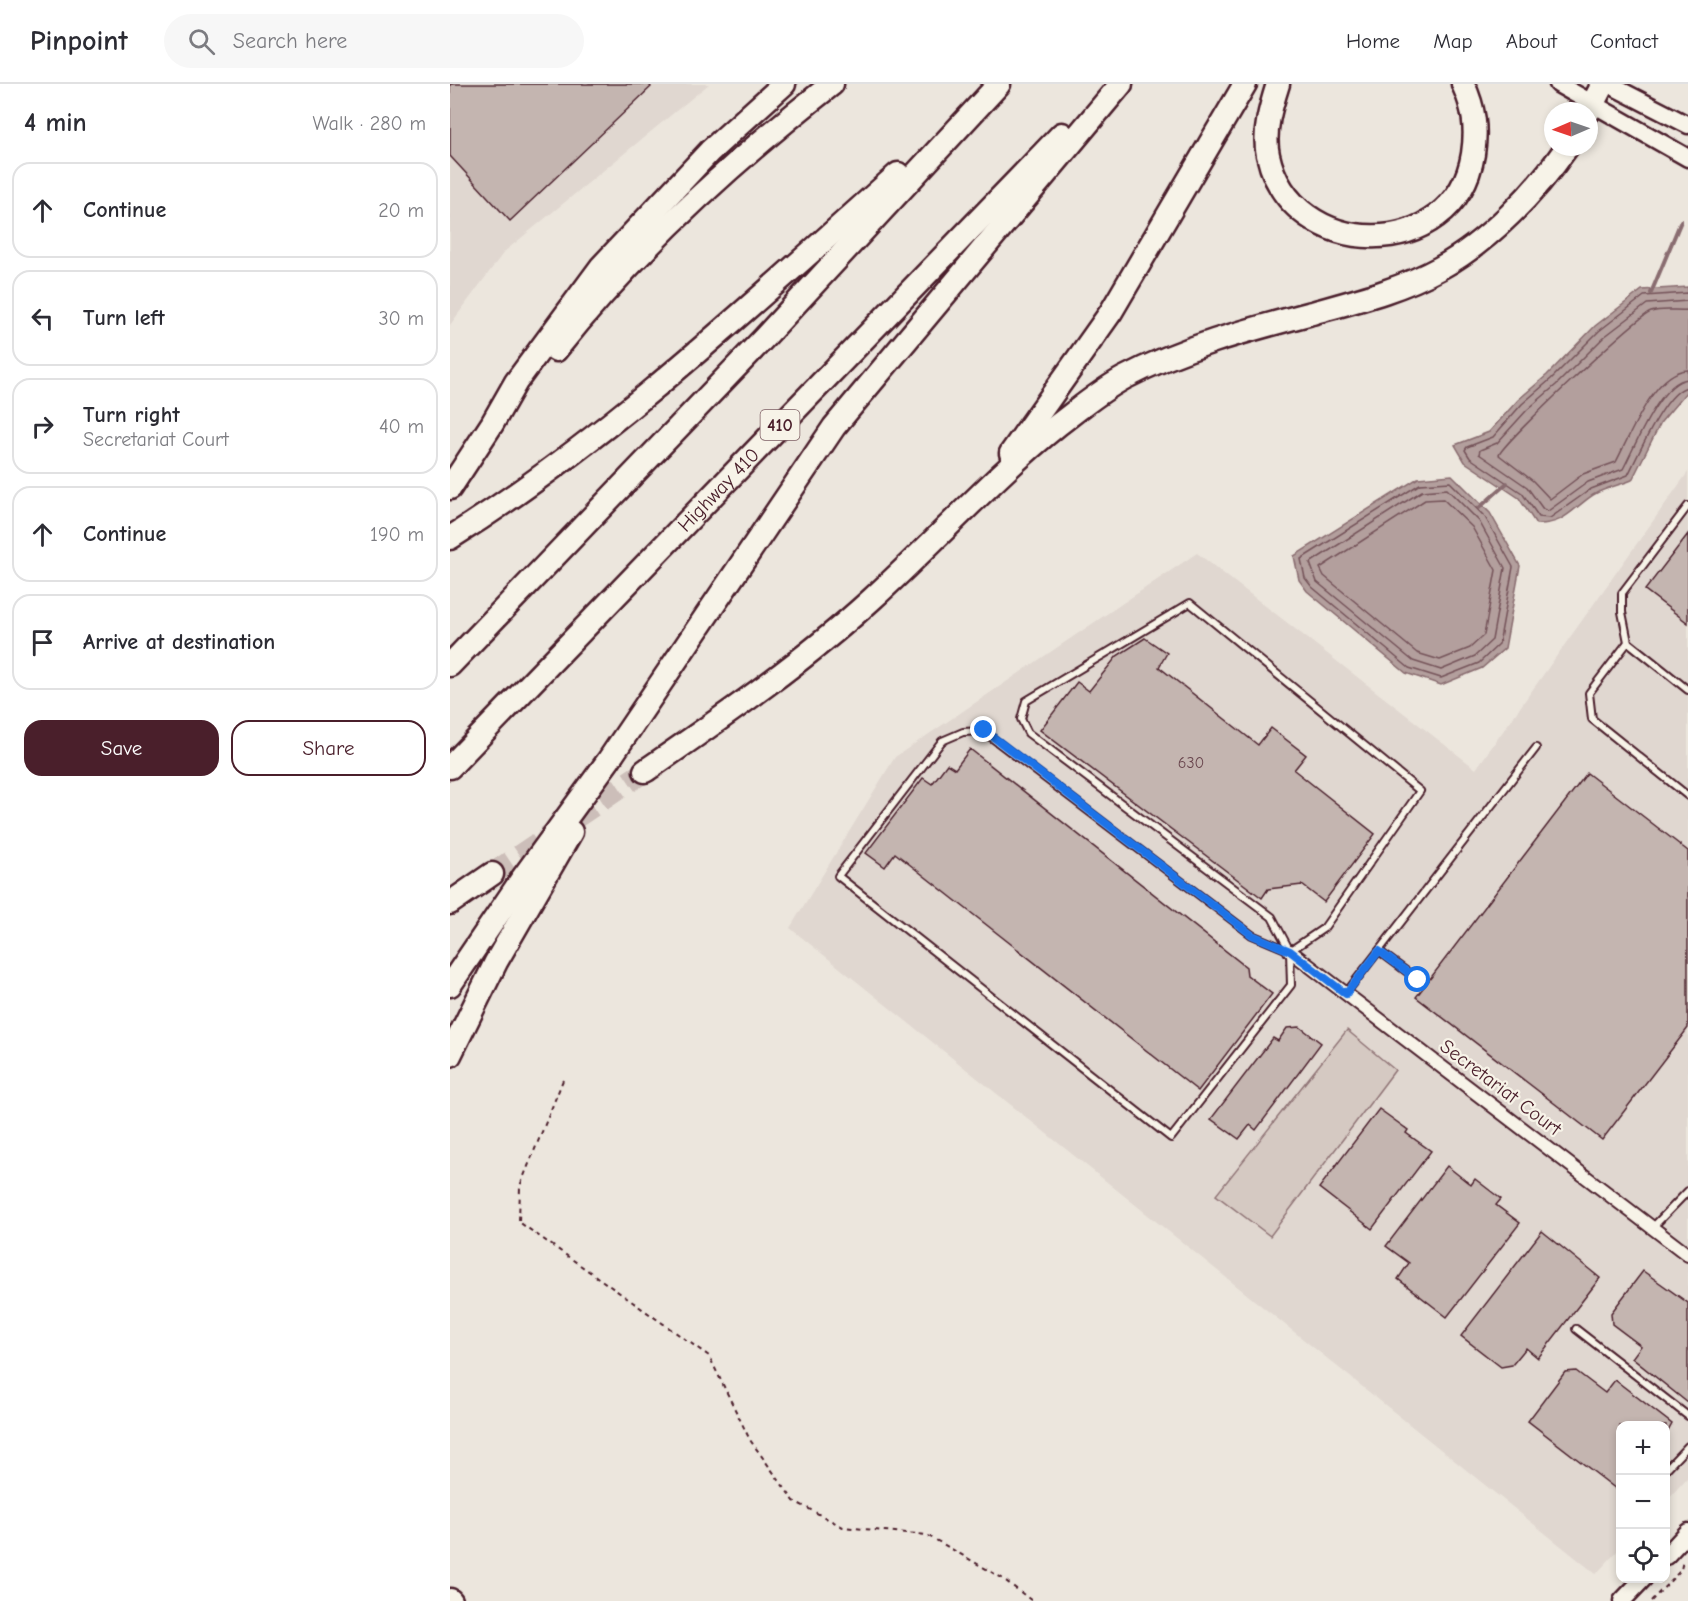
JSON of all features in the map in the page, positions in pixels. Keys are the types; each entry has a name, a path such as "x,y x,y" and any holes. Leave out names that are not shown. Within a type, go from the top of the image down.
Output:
{"highway":[{"path":"450,488 492,424 516,382 601,267 710,150 784,84"},
{"path":"492,424 656,237 725,172 832,84"},
{"name":"Highway 410","path":"450,767 1110,84"},
{"path":"450,985 522,879 608,761 834,427 1121,84"},
{"path":"986,488 1111,312 1245,84"},
{"path":"1278,84 1268,113 1268,155 1281,188 1303,214 1321,225 1351,235 1380,238 1419,228 1453,204 1470,171 1476,133 1473,106 1463,84"},
{"path":"1593,102 1603,84"},
{"path":"450,538 556,464 699,350 995,88"},
{"path":"450,665 764,338 995,88"},
{"path":"645,771 747,700 871,600 986,488 1044,436 1095,396 1124,378 1173,355 1241,332 1371,297 1439,268 1466,252 1501,224 1559,156"},
{"path":"450,1055 496,962 558,857 608,761"},
{"path":"450,903 492,874"}],"main road":[{"path":"1557,84 1582,102"},
{"path":"1608,84 1688,125"},
{"path":"1598,112 1688,158"},
{"path":"1670,1551 1688,1532"},
{"path":"1622,1601 1639,1583"}],"street":[{"name":"Secretariat Court","path":"1290,951 1688,1255"}],"lane":[{"path":"1688,506 1622,593 1622,612 1628,642 1688,690"},
{"path":"1290,951 1252,935 984,730 963,732 942,741 838,876 1171,1138 1291,985 1290,951 1272,916 1028,733 1021,719 1026,701 1190,603 1420,791 1324,928 1290,951"},
{"path":"1628,642 1589,693 1592,719 1688,796"},
{"path":"1346,994 1536,747"},
{"path":"1379,951 1418,980"},
{"path":"1653,1227 1688,1191"},
{"path":"1576,1329 1688,1416"},
{"path":"1670,1464 1688,1446"}],"path":[{"path":"563,1080 520,1186 519,1222 709,1356 750,1440 794,1501 843,1527 927,1535 1002,1578 1032,1601"},
{"path":"1651,1601 1681,1570 1684,1552"}],"shaded area":[{"path":"450,84 709,84 504,252 450,325"},
{"path":"1688,472 1688,1477 1670,1497 1670,1421 1616,1421 1616,1552 1596,1574 790,928 895,757 1197,553 1476,769"},
{"path":"1347,1030 1395,1070 1270,1236 1216,1195"}],"water":[{"path":"1688,287 1688,390 1661,422 1632,480 1597,493 1561,519 1546,524 1536,524 1519,498 1465,462 1455,445 1489,432 1518,400 1547,375 1595,326 1642,290"},
{"path":"1452,475 1490,513 1520,566 1505,648 1482,668 1441,685 1406,673 1307,591 1299,580 1294,556 1418,478"}],"building":[{"path":"450,84 649,84 651,87 510,221 450,156"},
{"path":"1688,534 1688,623 1645,590"},
{"path":"1145,638 1167,653 1159,667 1258,745 1271,728 1306,755 1294,770 1375,834 1324,902 1302,885 1268,889 1262,898 1040,730 1077,682 1089,691 1117,656"},
{"path":"970,749 1246,967 1247,975 1272,994 1198,1091 895,853 885,867 866,853 923,778 932,784 947,764 955,769"},
{"path":"1587,773 1688,851 1688,1028 1602,1140 1416,997"},
{"path":"1300,1027 1321,1043 1256,1130 1250,1125 1239,1139 1211,1119 1273,1038 1278,1041 1287,1028"},
{"path":"1379,1109 1408,1130 1406,1133 1431,1151 1372,1229 1319,1188"},
{"path":"1447,1166 1471,1185 1475,1179 1501,1199 1496,1205 1520,1223 1447,1317 1398,1279 1409,1263 1386,1246"},
{"path":"1542,1231 1600,1278 1538,1358 1526,1348 1512,1365 1501,1367 1461,1336"},
{"path":"1643,1271 1688,1303 1688,1403 1632,1358 1641,1346 1612,1324 1611,1313"},
{"path":"1576,1371 1605,1393 1615,1380 1668,1421 1616,1421 1616,1489 1528,1421 1565,1372"}],"waterway":[{"path":"1651,293 1681,221"},
{"path":"1479,508 1507,483"}],"tunnel":[{"path":"492,874 645,771"}],"route":[{"path":"984,730 1252,935 1290,951 1346,994 1379,951 1418,980"}]}
